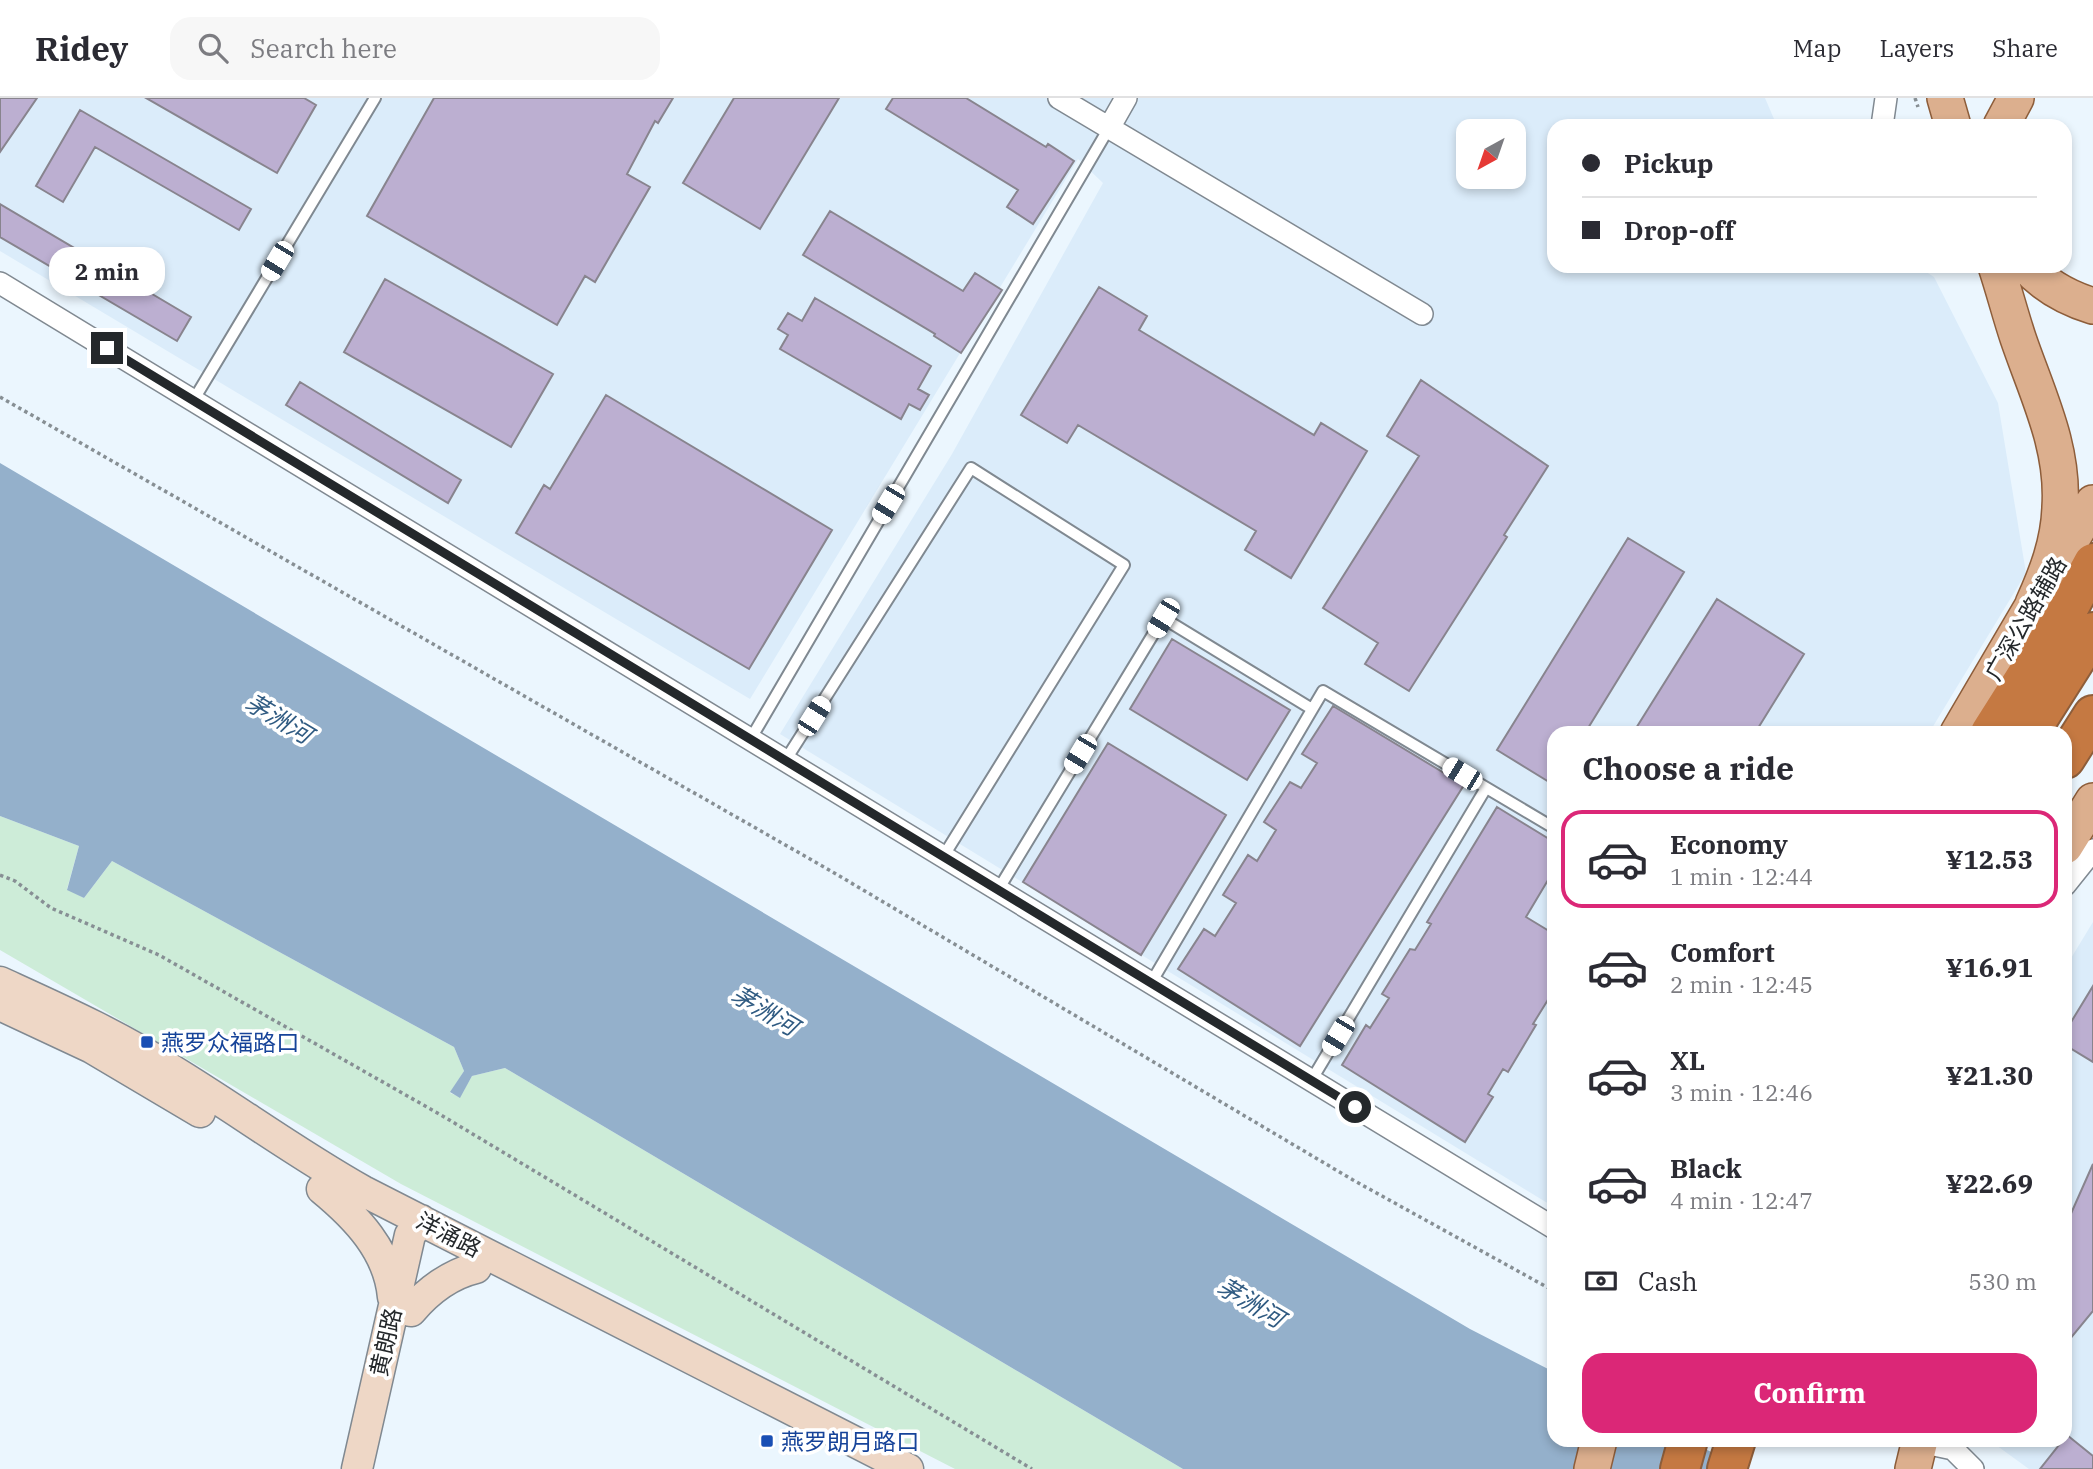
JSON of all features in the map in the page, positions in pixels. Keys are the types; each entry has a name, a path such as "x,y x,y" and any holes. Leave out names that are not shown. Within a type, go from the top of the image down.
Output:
{"highway":[{"path":"1994,726 2067,611 2093,563"},
{"path":"2033,726 2093,632"},
{"path":"2072,748 2093,715"},
{"path":"1680,1469 1686,1447"},
{"path":"1727,1469 1734,1447"}],"main road":[{"path":"1945,98 1951,119"},
{"path":"1998,273 2053,436 2060,482 2055,543 2033,604"},
{"path":"2033,273 2071,299 2093,306"},
{"name":"广深公路辅路","path":"1962,726 2093,503"},
{"path":"2072,835 2093,801"},
{"path":"1592,1469 1597,1447"}],"street":[{"path":"1059,98 1422,314"},
{"path":"1109,128 1126,98"},
{"path":"1883,119 1886,98"},
{"path":"0,283 1547,1224"},
{"path":"2072,876 2093,850"},
{"name":"洋涌路","path":"0,982 145,1053 422,1230 476,1268 864,1469"},
{"name":"洋涌路","path":"0,1005 92,1048 322,1189 422,1230 908,1469"},
{"path":"322,1189 352,1216 372,1241 402,1308 445,1282 476,1268"},
{"name":"黄朗路","path":"357,1469 422,1230"},
{"name":"黄朗路","path":"376,1469 402,1308"},
{"path":"1918,1450 1953,1449 1973,1469"}],"lane":[{"path":"193,401 375,98"},
{"path":"750,740 1109,128"},
{"path":"785,761 971,468 1124,565 943,857"},
{"path":"998,890 1163,618 1312,709"},
{"path":"1151,983 1323,691 1547,824"},
{"path":"1311,1081 1486,788"}],"path":[{"path":"0,397 831,871 1353,1180 1547,1288"},
{"path":"0,875 15,881 51,908 159,955 441,1115 1032,1469"}],"shaded area":[{"path":"0,98 1765,98 1774,119 1547,119 1547,273 1928,273 1934,277 1998,403 2026,573 1933,726 1547,726 1547,1203 780,734 952,454 1103,183 1078,159 750,699 0,251"},
{"path":"2093,922 2093,1469 2029,1469 1999,1447 2072,1447 2072,956"}],"green space":[{"path":"0,816 79,846 67,889 84,898 112,861 454,1047 464,1071 450,1093 460,1097 472,1076 505,1068 1183,1469 955,1469 401,1184 0,950"}],"water":[{"name":"茅洲河","path":"0,463 1470,1329 1547,1368 1547,1447 1702,1447 1744,1469 1183,1469 505,1068 472,1076 460,1098 450,1092 464,1071 454,1047 112,861 84,898 67,890 79,846 0,816"}],"building":[{"path":"0,98 37,98 0,152"},
{"path":"146,98 304,98 316,105 277,173"},
{"path":"434,98 673,98 658,123 655,121 627,174 650,187 595,282 585,276 557,325 367,216"},
{"path":"734,98 839,98 760,229 683,183"},
{"path":"893,98 966,98 1074,161 1033,224 1007,207 1018,190 886,109"},
{"path":"80,110 251,209 239,230 95,147 63,202 36,186"},
{"path":"0,204 191,317 177,341 0,237"},
{"path":"830,211 963,291 975,273 1002,290 961,353 934,336 935,334 803,255"},
{"path":"385,279 553,374 511,447 344,352"},
{"path":"1099,287 1147,316 1139,330 1314,435 1321,423 1367,451 1291,578 1245,550 1256,531 1078,425 1067,443 1021,415"},
{"path":"815,298 931,366 918,389 929,395 920,410 909,404 901,419 780,349 788,335 778,329 788,313 802,321"},
{"path":"1421,380 1548,466 1504,535 1507,537 1409,691 1365,664 1378,643 1323,608 1419,456 1387,436"},
{"path":"300,382 461,480 448,503 286,405"},
{"path":"606,395 832,530 749,669 516,533 544,485 550,489"},
{"path":"1628,538 1684,572 1589,726 1547,726 1547,781 1497,750"},
{"path":"1717,599 1804,654 1759,726 1637,726"},
{"path":"1172,639 1290,710 1247,780 1130,709"},
{"path":"1333,706 1464,785 1300,1046 1178,969 1204,929 1215,936 1236,903 1223,895 1248,855 1257,861 1276,830 1264,822 1290,782 1301,788 1317,763 1302,754"},
{"path":"1108,743 1226,815 1141,955 1023,882"},
{"path":"1497,807 1547,838 1547,882 1526,917 1547,930 1547,1001 1508,1072 1503,1069 1488,1094 1493,1097 1465,1142 1342,1065 1366,1025 1370,1028 1389,998 1382,994 1410,949 1415,950 1431,924 1427,922"},
{"path":"2093,986 2093,1062 2072,1049 2072,1020"},
{"path":"2093,1164 2093,1311 2072,1336 2072,1211"},
{"path":"2072,1439 2093,1456 2093,1469 2040,1469 2057,1447 2072,1447"}],"place":[{"name":"燕罗众福路口","path":"147,1042"},
{"name":"燕罗朗月路口","path":"767,1441"}],"route":[{"path":"107,348 1355,1107"}]}
